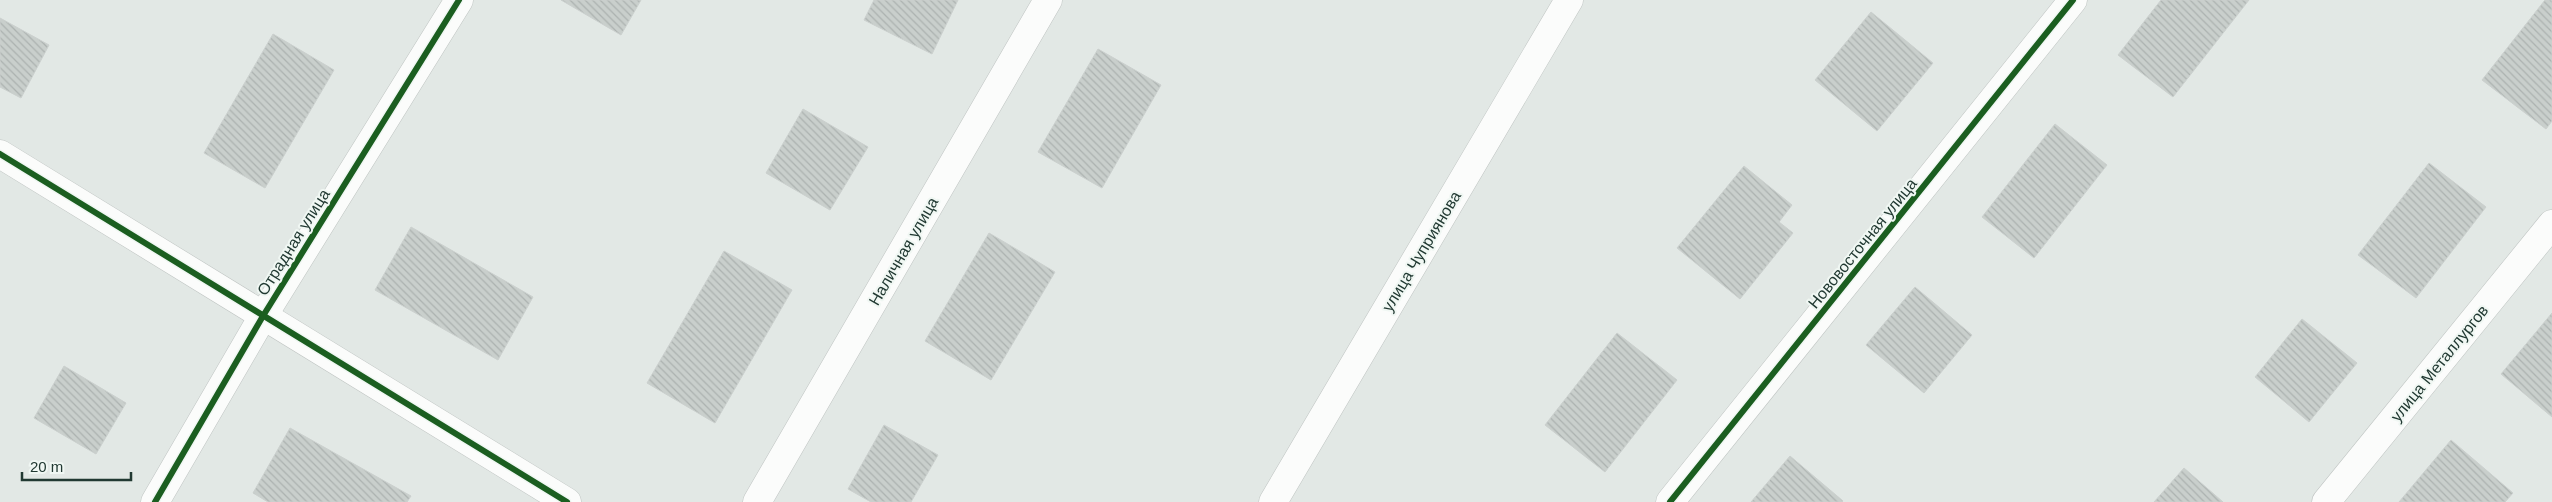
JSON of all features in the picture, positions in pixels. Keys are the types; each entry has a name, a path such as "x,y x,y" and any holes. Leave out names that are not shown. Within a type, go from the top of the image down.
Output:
{"street":[{"name":"Отрадная улица","path":"155,502 263,316 459,0"},
{"name":"Наличная улица","path":"758,502 1048,0"},
{"name":"улица Чуприянова","path":"1273,502 1569,0"},
{"name":"Нововосточная улица","path":"1670,502 2073,0"},
{"path":"0,154 567,502"},
{"name":"улица Металлургов","path":"2326,502 2552,224"}],"building":[{"path":"561,0 641,0 621,35"},
{"path":"874,0 958,0 932,54 864,20"},
{"path":"2161,0 2249,0 2173,97 2118,55"},
{"path":"2545,0 2552,0 2552,121 2546,129 2482,80"},
{"path":"1871,12 1933,63 1877,131 1815,80"},
{"path":"0,18 49,45 21,98 0,87"},
{"path":"273,34 334,70 265,188 204,153"},
{"path":"1098,49 1161,85 1102,188 1038,152"},
{"path":"803,109 868,147 830,210 766,173"},
{"path":"2055,124 2107,165 2034,258 1982,217"},
{"path":"2429,163 2486,207 2416,298 2358,255"},
{"path":"1744,166 1792,205 1779,222 1793,233 1740,299 1677,248"},
{"path":"411,227 533,297 498,360 375,290"},
{"path":"989,233 1055,272 991,380 925,341"},
{"path":"724,251 792,290 715,423 647,383"},
{"path":"1915,287 1972,335 1924,393 1866,345"},
{"path":"2552,313 2552,417 2501,374"},
{"path":"2302,319 2357,363 2309,422 2255,377"},
{"path":"1617,333 1677,380 1605,472 1545,425"},
{"path":"64,366 126,403 96,454 34,418"},
{"path":"884,425 938,455 911,502 871,502 848,489"},
{"path":"290,428 411,496 407,502 268,502 253,493"},
{"path":"2451,440 2513,493 2505,502 2399,502"},
{"path":"1790,456 1843,501 1751,502"},
{"path":"2184,468 2223,502 2154,502"}],"cycle path":[{"path":"155,502 263,316 459,0"},
{"path":"1670,502 2073,0"},
{"path":"0,154 567,502"}]}
